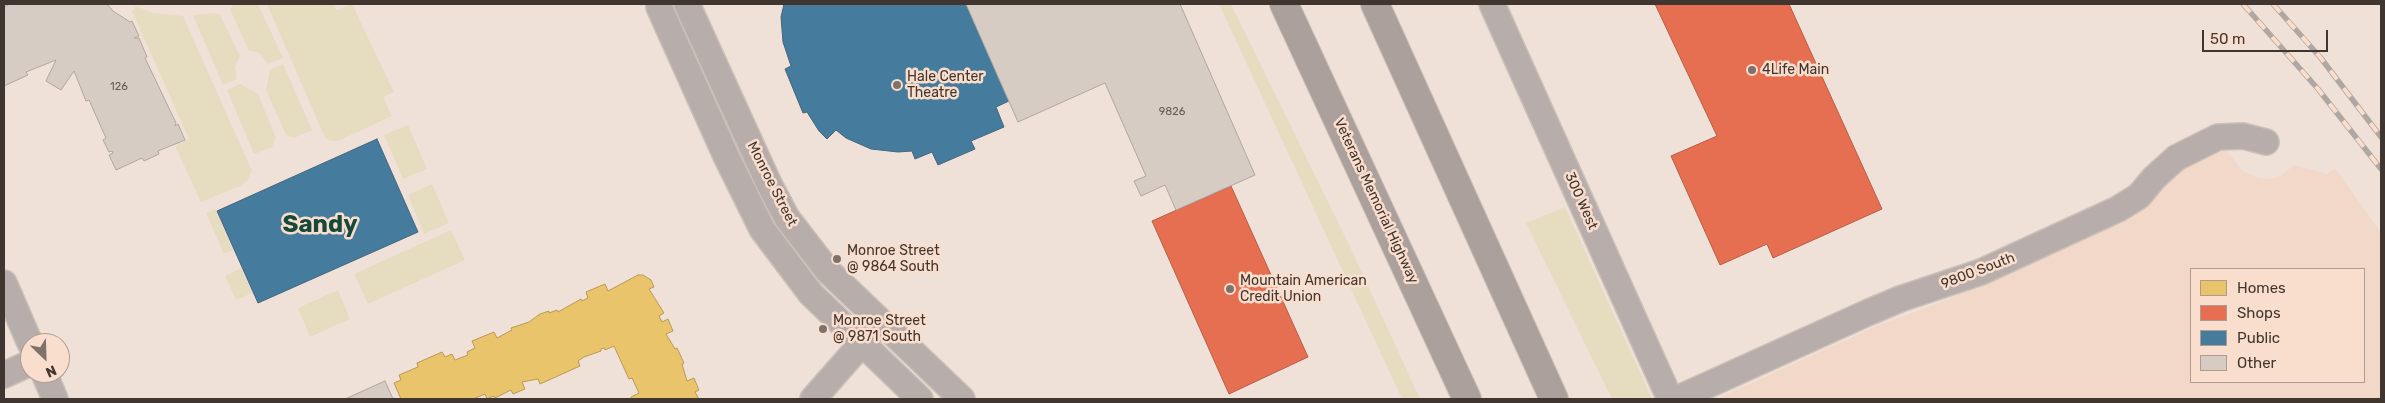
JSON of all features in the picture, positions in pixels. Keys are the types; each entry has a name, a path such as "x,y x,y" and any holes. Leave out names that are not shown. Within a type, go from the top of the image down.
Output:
{"highway":[{"name":"Veterans Memorial Highway","path":"1284,4 1467,399"},
{"path":"1375,4 1554,399"}],"street":[{"name":"Monroe Street","path":"660,4 659,8 733,171 762,229 811,294 920,399"},
{"name":"Monroe Street","path":"687,4 769,184 787,218 828,271 880,323 962,399"},
{"name":"300 West","path":"1492,4 1670,399"},
{"name":"9800 South","path":"1677,399 1867,313 1981,272 2118,209 2138,196 2176,158 2218,137 2243,136 2266,142"},
{"path":"4,282 26,333"},
{"path":"813,399 880,323"},
{"path":"4,374 20,367"},
{"path":"48,383 55,399"}],"shaded area":[{"path":"234,4 258,4 283,58 268,64 258,52 249,51 230,9"},
{"path":"267,4 334,4 337,10 352,4 394,92 383,97 392,116 338,141 331,141 325,138"},
{"path":"1219,4 1231,4 1353,253 1420,399 1402,399"},
{"path":"136,6 153,13 183,16 252,171 247,181 240,186 201,202 175,146 189,139 132,11"},
{"path":"216,13 220,15 240,56 235,67 237,79 223,85 193,15"},
{"path":"283,64 312,130 294,138 286,135 266,90 270,70"},
{"path":"240,84 258,94 276,138 272,147 254,154 227,90"},
{"path":"408,125 427,169 403,179 384,135"},
{"path":"2222,150 2227,151 2243,171 2258,178 2269,179 2280,176 2294,165 2327,174 2335,168 2381,233 2381,399 1716,399 1874,327 1946,300 2126,218 2155,197 2176,172 2215,151"},
{"path":"432,184 449,223 424,234 408,195"},
{"path":"1565,207 1652,399 1612,399 1526,223"},
{"path":"215,209 233,250 224,254 206,213"},
{"path":"451,230 465,260 368,304 354,274"},
{"path":"241,268 252,293 236,300 225,276"},
{"path":"338,290 350,319 310,337 298,308"}],"building: Homes":[{"path":"638,275 643,275 651,280 654,287 649,289 664,313 659,316 662,322 668,319 673,331 666,334 675,349 677,348 684,363 682,364 687,381 694,378 699,390 695,392 699,399 631,399 631,397 639,393 632,378 629,379 614,346 605,350 604,348 601,349 601,351 584,357 578,361 580,366 540,384 538,379 522,382 525,389 513,394 511,390 495,398 494,396 487,399 485,394 473,399 401,399 394,383 401,380 399,375 418,367 417,363 442,352 445,357 452,354 455,360 468,355 467,352 475,348 472,341 494,332 497,338 512,330 511,328 529,322 540,314 557,310 558,312 581,299 582,301 588,298 586,292 605,284 608,291"}],"building: Shops":[{"name":"4Life Main","path":"1655,4 1789,4 1882,209 1773,258 1767,244 1720,265 1671,156 1717,136"},
{"name":"Mountain American Credit Union","path":"1231,186 1308,357 1229,394 1152,221"}],"building: Public":[{"name":"Hale Center Theatre","path":"784,4 966,4 1009,101 996,107 1004,127 971,141 975,149 938,165 932,152 915,159 912,151 898,152 871,149 846,138 836,130 827,139 819,131 807,112 803,113 785,69 791,66 783,42 781,17"},
{"path":"377,139 418,232 258,303 217,211"}],"building: Other":[{"path":"10,4 107,4 113,11 130,22 132,21 139,36 134,38 139,38 147,57 145,58 176,123 175,126 178,124 185,140 158,151 159,154 144,161 142,158 116,170 109,155 113,153 112,151 109,152 103,140 106,138 89,100 86,101 74,71 61,90 46,81 56,60 26,72 28,75 4,86 4,7"},
{"path":"966,4 1180,4 1255,175 1176,210 1165,185 1141,196 1134,181 1146,176 1105,83 1018,122"},
{"path":"385,381 393,399 345,399"}],"railway":[{"path":"2243,4 2318,89 2381,169"},
{"path":"2273,4 2320,57 2381,137"}],"place":[{"name":"4Life Main","path":"1752,70"},
{"name":"Hale Center Theatre","path":"897,85"},
{"name":"Monroe Street @ 9864 South","path":"837,259"},
{"name":"Mountain American Credit Union","path":"1230,289"},
{"name":"Monroe Street @ 9871 South","path":"823,329"}],"district":[{"name":"Sandy","path":"320,225"}]}
